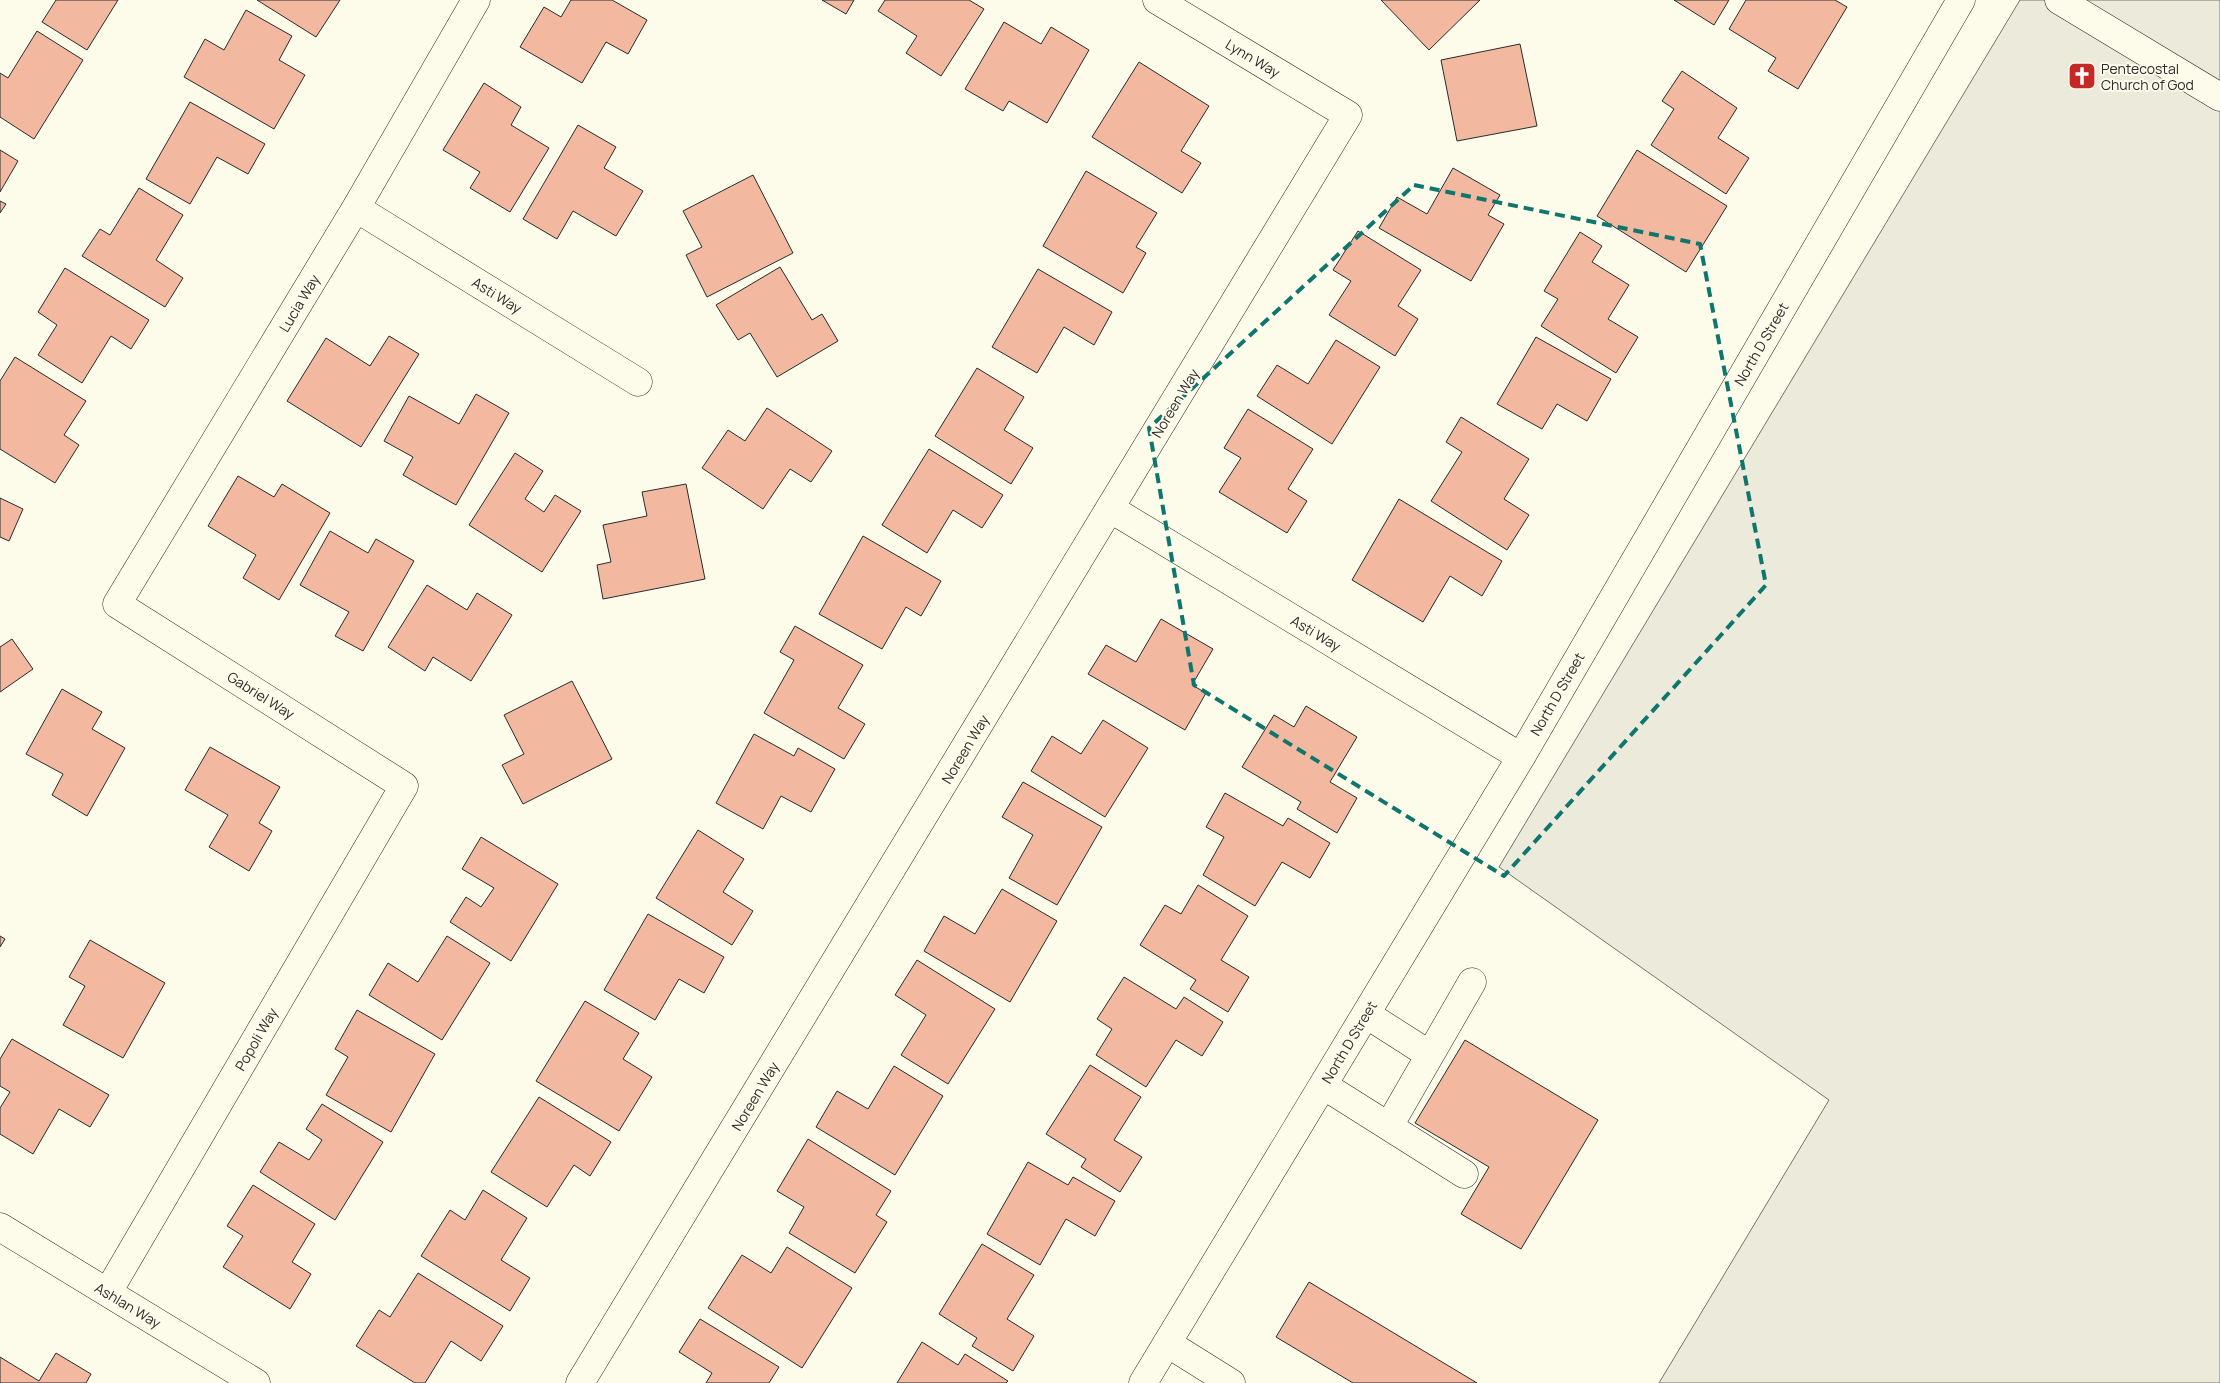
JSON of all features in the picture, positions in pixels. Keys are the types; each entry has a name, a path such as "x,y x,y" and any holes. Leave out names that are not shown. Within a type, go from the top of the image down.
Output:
{"street":[{"name":"Lucia Way","path":"117,604 356,208 476,0"},
{"name":"Lynn Way","path":"1157,0 1348,115"},
{"name":"North D Street","path":"1143,1383 1520,757 1962,0"},
{"path":"2059,0 2220,97"},
{"name":"Noreen Way","path":"580,1383 1348,115"},
{"name":"Asti Way","path":"356,208 638,382"},
{"name":"Asti Way","path":"1111,509 1520,757"},
{"name":"Gabriel Way","path":"117,604 404,786"},
{"name":"Popoli Way","path":"108,1292 404,786"},
{"path":"1389,1126 1472,982"},
{"path":"1366,1014 1430,1055"},
{"path":"1323,1085 1464,1174"},
{"name":"Ashlan Way","path":"0,1227 256,1383"},
{"path":"1167,1343 1231,1383"}],"highlighted area":[{"path":"1414,185 1700,244 1766,585 1504,876 1194,685 1149,428"}],"shaded area":[{"path":"2020,0 2220,0 2220,1383 1659,1383 1829,1100 1499,867"}],"building":[{"path":"56,0 118,0 87,50 42,22"},
{"path":"257,0 340,0 316,37"},
{"path":"571,0 612,0 647,20 628,54 606,42 582,83 520,47 544,7 561,17"},
{"path":"822,0 854,0 846,14"},
{"path":"885,0 969,0 984,9 941,76 906,53 917,36 878,11"},
{"path":"1381,0 1480,0 1429,50"},
{"path":"1674,0 1729,0 1714,25"},
{"path":"1746,0 1835,0 1847,7 1798,89 1768,71 1776,58 1729,29"},
{"path":"246,10 292,36 279,60 305,75 274,129 184,77 205,39 224,50"},
{"path":"1004,22 1041,44 1051,27 1089,50 1047,123 1009,101 1003,111 965,89"},
{"path":"37,31 83,60 34,139 0,117 0,73 8,78"},
{"path":"1520,44 1537,126 1457,141 1441,60"},
{"path":"1139,62 1209,106 1181,151 1201,163 1182,193 1092,137"},
{"path":"1682,71 1737,108 1718,138 1749,158 1726,194 1651,145 1674,109 1662,101"},
{"path":"484,83 521,107 511,125 549,148 510,212 470,188 480,172 443,150"},
{"path":"190,102 265,144 248,174 217,157 190,204 146,179"},
{"path":"578,125 616,147 604,168 643,191 616,236 573,211 557,239 523,219"},
{"path":"0,150 18,161 0,192"},
{"path":"1637,150 1727,206 1686,272 1597,216"},
{"path":"1453,168 1500,195 1488,215 1504,224 1471,281 1379,228 1397,197 1427,214"},
{"path":"1086,171 1157,213 1136,247 1146,253 1123,293 1043,246"},
{"path":"753,175 793,253 707,297 686,255 702,247 683,211"},
{"path":"139,188 183,215 156,260 183,278 165,307 82,256 100,229 110,235"},
{"path":"0,201 6,204 0,213"},
{"path":"1358,231 1421,270 1398,306 1418,319 1395,356 1329,315 1351,281 1333,270"},
{"path":"1580,232 1602,246 1592,262 1629,285 1608,319 1638,337 1616,373 1541,326 1558,299 1544,291"},
{"path":"780,267 812,320 822,314 838,341 777,377 750,333 738,340 716,305"},
{"path":"65,268 149,320 131,349 111,336 82,383 38,355 57,325 38,312"},
{"path":"1038,269 1112,312 1094,345 1064,327 1037,373 992,347"},
{"path":"389,336 419,354 361,447 287,401 326,338 370,366"},
{"path":"1536,337 1611,379 1587,421 1557,404 1542,429 1497,404"},
{"path":"1336,340 1380,367 1332,444 1257,396 1277,365 1308,384"},
{"path":"15,357 86,401 64,435 79,445 55,483 0,449 0,381"},
{"path":"977,368 1024,397 1004,430 1033,448 1011,484 935,436"},
{"path":"476,394 509,413 456,505 403,475 413,457 384,441 409,396 459,424"},
{"path":"767,408 832,451 811,482 790,469 763,509 702,468 728,430 745,441"},
{"path":"1248,409 1313,449 1288,489 1307,501 1287,533 1219,492 1241,458 1224,448"},
{"path":"1461,417 1529,459 1504,499 1529,515 1507,550 1431,501 1462,452 1446,442"},
{"path":"929,449 1003,495 982,528 953,510 927,553 882,525"},
{"path":"515,453 543,471 525,499 544,512 555,495 581,511 542,572 469,525"},
{"path":"238,476 274,497 282,484 330,513 279,600 243,578 256,555 208,526"},
{"path":"686,484 705,579 603,599 597,565 611,562 603,525 647,516 642,492"},
{"path":"0,498 23,509 9,541 0,537"},
{"path":"1399,499 1502,561 1482,596 1450,576 1423,622 1352,580"},
{"path":"330,531 368,553 376,539 414,561 363,651 335,636 349,612 300,585"},
{"path":"863,536 941,581 921,616 906,607 882,649 819,614"},
{"path":"427,585 467,610 477,593 512,615 471,681 433,657 425,671 388,647"},
{"path":"1161,619 1213,649 1192,685 1206,693 1185,730 1088,674 1106,645 1136,662"},
{"path":"795,626 863,665 838,708 865,724 844,759 764,713 794,660 780,652"},
{"path":"12,639 33,669 0,692 0,647"},
{"path":"572,681 612,759 523,804 502,765 524,754 504,715"},
{"path":"62,689 102,712 92,729 125,748 87,816 52,795 63,774 26,754"},
{"path":"1306,706 1357,737 1330,782 1357,798 1337,833 1297,809 1301,802 1242,767 1274,715 1294,727"},
{"path":"1103,720 1148,748 1105,817 1031,771 1052,736 1081,754"},
{"path":"754,734 794,756 798,748 835,769 811,812 781,796 763,829 716,803"},
{"path":"210,747 280,787 259,823 272,831 249,871 209,847 228,815 185,790"},
{"path":"1023,782 1102,827 1057,905 1009,878 1033,835 1002,817"},
{"path":"1225,793 1283,826 1288,818 1330,843 1310,878 1282,862 1255,906 1203,875 1224,837 1206,827"},
{"path":"698,830 744,859 723,892 753,911 732,945 656,898"},
{"path":"481,837 558,884 511,961 450,922 466,897 481,907 494,888 462,869"},
{"path":"1198,885 1248,916 1221,960 1249,977 1228,1012 1190,989 1196,980 1140,945 1165,905 1181,914"},
{"path":"1002,889 1057,921 1010,1002 924,951 944,916 975,934"},
{"path":"648,914 724,957 704,993 679,979 655,1020 604,990"},
{"path":"0,936 5,939 0,947"},
{"path":"447,936 490,963 442,1040 369,995 388,963 418,982"},
{"path":"90,940 165,983 123,1058 63,1025 85,986 69,977"},
{"path":"917,960 995,1009 948,1084 901,1055 926,1015 895,995"},
{"path":"1124,977 1176,1009 1184,997 1223,1022 1202,1056 1176,1040 1146,1087 1096,1055 1112,1029 1097,1019"},
{"path":"585,1001 639,1033 623,1059 652,1077 619,1131 536,1081"},
{"path":"357,1010 435,1054 391,1132 326,1095 348,1057 335,1049"},
{"path":"12,1039 109,1095 90,1127 59,1109 33,1154 0,1134 0,1108 10,1092 0,1086 0,1059"},
{"path":"1465,1040 1598,1120 1521,1249 1461,1214 1489,1167 1415,1123"},
{"path":"1090,1065 1141,1097 1114,1140 1142,1157 1120,1192 1081,1167 1086,1159 1046,1134"},
{"path":"894,1066 943,1096 895,1175 816,1127 837,1091 868,1109"},
{"path":"539,1097 611,1142 590,1176 574,1165 547,1207 491,1172"},
{"path":"322,1104 383,1142 335,1220 260,1172 279,1142 309,1160 322,1140 306,1129"},
{"path":"808,1139 891,1191 876,1215 887,1222 855,1273 789,1233 804,1207 777,1191"},
{"path":"1028,1162 1068,1185 1073,1177 1115,1201 1095,1236 1066,1219 1040,1265 987,1234"},
{"path":"253,1185 315,1224 292,1262 311,1274 290,1309 223,1267 243,1236 227,1226"},
{"path":"483,1190 527,1218 501,1260 530,1278 510,1311 421,1256 450,1210 465,1220"},
{"path":"982,1244 1034,1275 1007,1319 1034,1336 1013,1371 972,1346 977,1338 939,1314"},
{"path":"787,1247 852,1288 802,1368 708,1308 742,1255 771,1273"},
{"path":"418,1273 503,1326 481,1361 451,1341 425,1383 415,1383 356,1346 379,1310 390,1317"},
{"path":"1309,1282 1477,1383 1353,1383 1276,1337"},
{"path":"700,1319 779,1367 769,1383 706,1383 712,1373 679,1352"},
{"path":"922,1342 958,1365 965,1354 1008,1381 1006,1383 897,1383"},
{"path":"56,1353 91,1374 86,1383 0,1383 0,1357 39,1381"}],"place":[{"name":"Pentecostal Church of God","path":"2082,76"}]}
